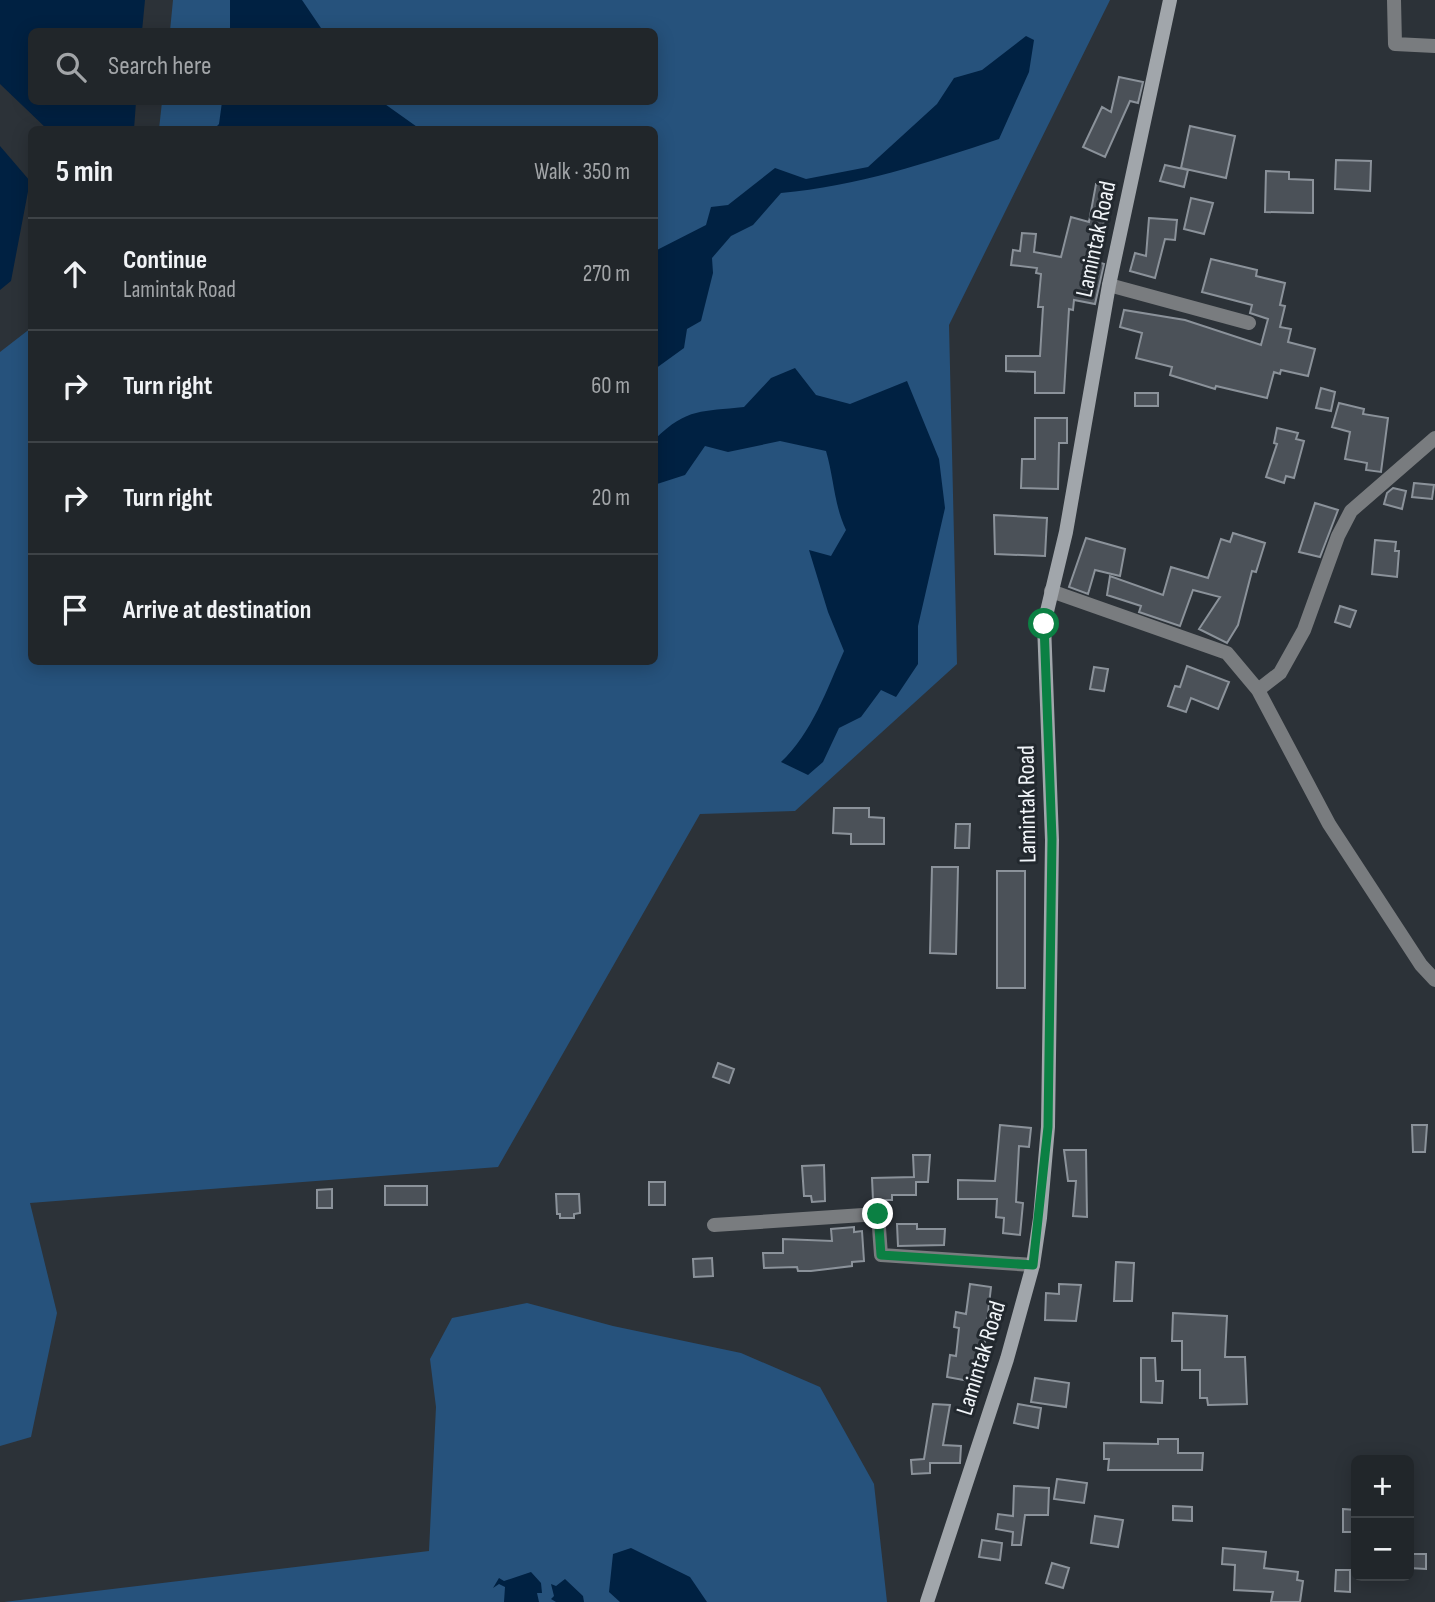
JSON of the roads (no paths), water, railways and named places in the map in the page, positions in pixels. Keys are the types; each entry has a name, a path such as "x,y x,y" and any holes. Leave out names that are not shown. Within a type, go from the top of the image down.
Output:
{"main road":[{"name":"Lamintak Road","path":"927,1602 1007,1359 1033,1265 1048,1127 1052,839 1044,624 1066,531 1109,285 1171,0"}],"street":[{"path":"1394,0 1395,44 1435,46"},
{"path":"1109,285 1249,323"},
{"path":"1258,690 1280,673 1304,629 1338,536 1351,511 1435,438"},
{"path":"1051,591 1227,653 1258,690 1329,824 1421,965 1435,980"},
{"path":"715,1225 878,1214 881,1255 1033,1265"}]}
